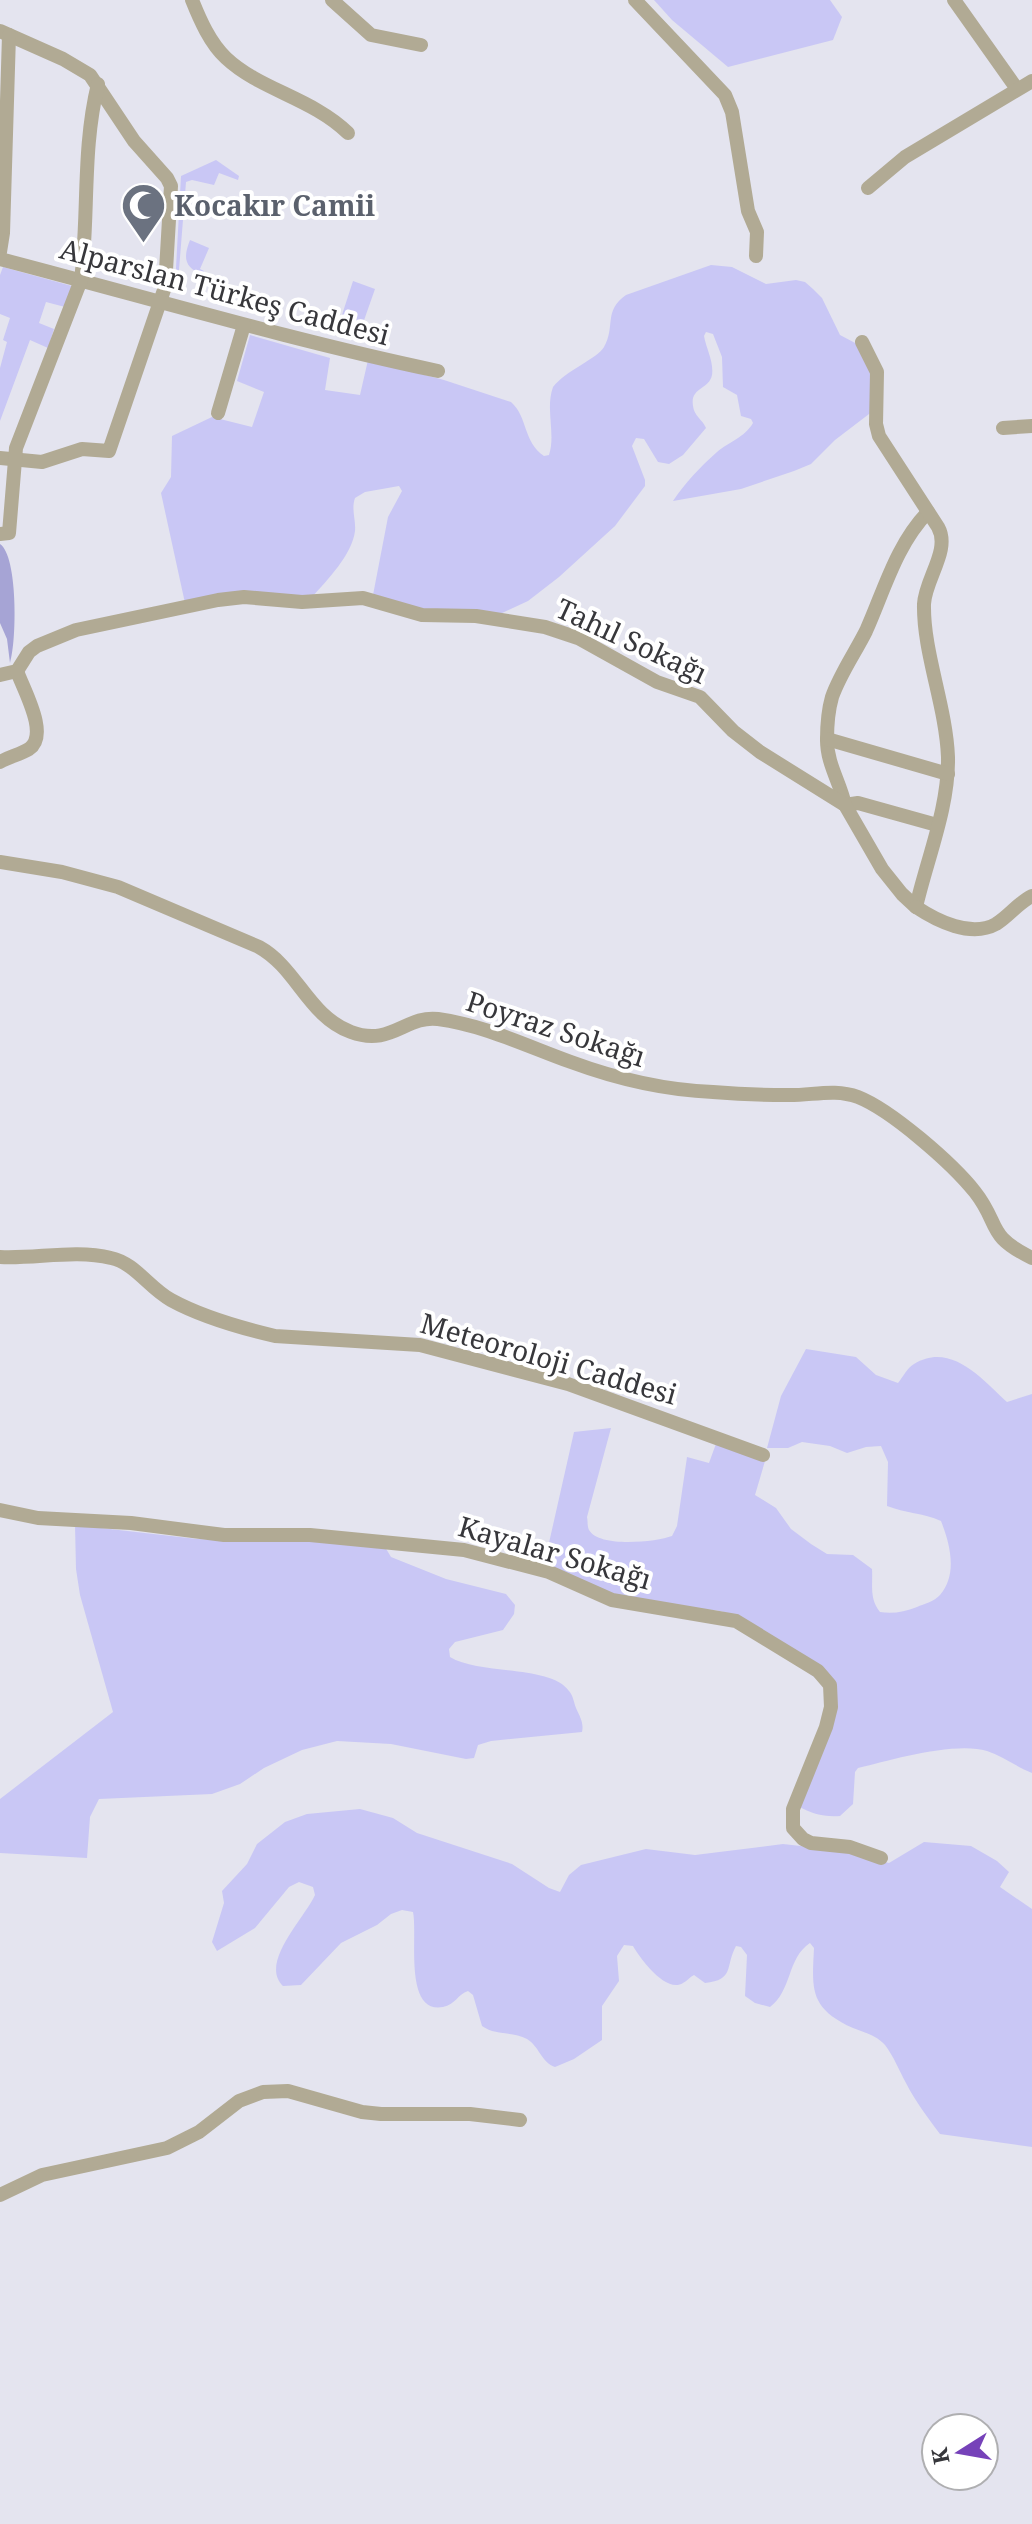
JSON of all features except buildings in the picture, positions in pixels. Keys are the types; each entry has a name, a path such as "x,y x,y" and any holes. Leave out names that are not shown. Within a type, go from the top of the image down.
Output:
{"street":[{"path":"192,0 202,24 226,58 325,113 348,133"},
{"path":"332,0 371,35 421,45"},
{"path":"635,0 725,95 732,112 748,211 757,232 756,256"},
{"path":"954,0 1017,89"},
{"path":"0,252 3,233 5,33 80,68 98,84 120,121 171,186 167,276 109,451 82,449 50,462 7,459"},
{"path":"868,188 905,157 1032,81"},
{"path":"0,534 9,533 7,459 81,280 87,144 98,84"},
{"name":"Alparslan Türkeş Caddesi","path":"0,259 326,347 438,371"},
{"path":"218,413 244,325"},
{"path":"862,342 877,372 876,424 879,436 942,539 924,609 944,719 948,774 916,907"},
{"path":"1003,428 1032,426"},
{"path":"928,512 904,545 864,635 836,688 829,710 827,739 830,764 845,805 858,803 937,825"},
{"name":"Tahıl Sokağı","path":"17,671 29,652 37,646 76,630 233,598 302,602 363,598 422,615 476,616 526,622 578,638 657,682 700,697 733,731 760,752 845,805 882,869 902,894 916,907 948,925 976,928 997,923 1032,896"},
{"path":"0,675 17,671 37,723 37,738 30,748 0,762"},
{"path":"827,739 948,774"},
{"name":"Poyraz Sokağı","path":"0,862 62,872 118,887 259,947 279,961 316,1009 340,1027 354,1033 381,1036 422,1020 440,1019 645,1085 787,1095 837,1092 863,1099 891,1114 955,1172 976,1193 998,1236 1015,1250 1032,1258"},
{"name":"Meteoroloji Caddesi","path":"0,1257 96,1255 114,1258 130,1266 168,1298 259,1332 275,1336 420,1345 568,1384 763,1455"},
{"name":"Kayalar Sokağı","path":"0,1510 38,1518 131,1523 224,1535 310,1535 464,1550 549,1572 612,1600 736,1621 818,1671 830,1685 831,1707 826,1727 793,1809 793,1828 811,1843 850,1847 881,1858"},
{"path":"0,2195 42,2175 167,2148 199,2132 239,2101 263,2092 288,2091 371,2113 470,2114 520,2120"}],"shaded area":[{"path":"654,0 830,0 842,17 833,40 728,67 672,20"},
{"path":"216,160 239,176 238,180 219,173 214,185 192,180 186,182 179,270 184,290 179,293 175,286 181,176"},
{"path":"190,240 209,248 200,269 204,271 203,275 192,269 187,261"},
{"path":"711,265 732,267 766,284 796,280 805,282 822,298 840,335 857,344 873,369 873,411 835,440 811,464 741,489 673,501 705,463 753,423 751,419 741,416 737,395 723,387 722,357 713,334 706,332 704,336 712,375 694,395 693,406 706,428 683,455 669,464 658,462 644,439 636,438 632,446 645,486 615,526 528,601 500,614 421,610 373,595 388,517 402,491 399,486 365,492 355,498 353,540 338,567 312,597 185,603 161,493 171,477 172,436 212,417 252,427 264,392 237,381 250,335 330,358 325,390 360,395 368,360 511,402 532,444 544,456 549,455 551,447 550,404 553,387 601,351 607,339 612,313 619,301 626,295"},
{"path":"3,267 72,286 65,307 46,302 39,323 54,329 48,348 30,340 0,421 0,368 7,342 3,340 10,318 0,314 0,275"},
{"path":"353,281 375,289 362,326 341,318"},
{"path":"0,544 6,552 13,581 15,619 10,663 7,639 0,623"},
{"path":"806,1349 856,1357 876,1375 898,1383 914,1364 941,1357 953,1360 977,1374 1007,1402 1032,1394 1032,1773 987,1751 958,1748 923,1753 858,1768 855,1772 853,1804 840,1816 808,1811 798,1806 835,1694 733,1615 641,1602 592,1586 544,1565 574,1432 611,1428 587,1517 589,1530 595,1536 628,1542 672,1536 677,1526 687,1457 709,1463 717,1441 765,1461 755,1495 776,1508 791,1529 827,1554 853,1555 872,1569 873,1596 880,1612 908,1610 938,1597 946,1587 951,1568 941,1521 887,1506 888,1462 881,1446 847,1453 830,1446 802,1442 788,1448 767,1448 781,1396"},
{"path":"75,1525 197,1539 385,1547 391,1557 446,1579 506,1594 515,1605 514,1614 503,1630 455,1642 449,1649 450,1657 463,1663 547,1677 560,1683 572,1695 582,1732 491,1741 478,1745 474,1758 466,1759 391,1744 337,1741 302,1750 264,1768 240,1784 212,1794 99,1799 90,1817 87,1858 0,1853 0,1799 113,1712 80,1595"},
{"path":"360,1809 393,1818 417,1833 512,1864 560,1892 569,1875 581,1865 646,1849 695,1855 783,1844 836,1850 889,1863 924,1842 971,1846 1009,1872 1000,1887 1032,1909 1032,2147 940,2134 913,2096 885,2045 839,2021 821,2005 814,1986 814,1948 810,1943 797,1957 782,1992 770,2007 745,1996 747,1955 741,1947 736,1946 728,1971 721,1979 705,1983 694,1975 676,1985 669,1984 654,1973 633,1946 624,1945 617,1956 619,1981 602,2006 602,2040 574,2059 555,2067 546,2062 527,2039 482,2026 473,1995 468,1991 443,2007 430,2006 422,1998 415,1971 413,1912 402,1910 391,1914 377,1925 341,1943 301,1985 283,1986 277,1976 276,1965 280,1953 315,1895 313,1887 299,1882 289,1887 255,1928 217,1951 212,1942 224,1903 222,1891 247,1864 257,1844 285,1822 307,1814"}],"place":[{"name":"Kocakır Camii","path":"143,244"}]}
